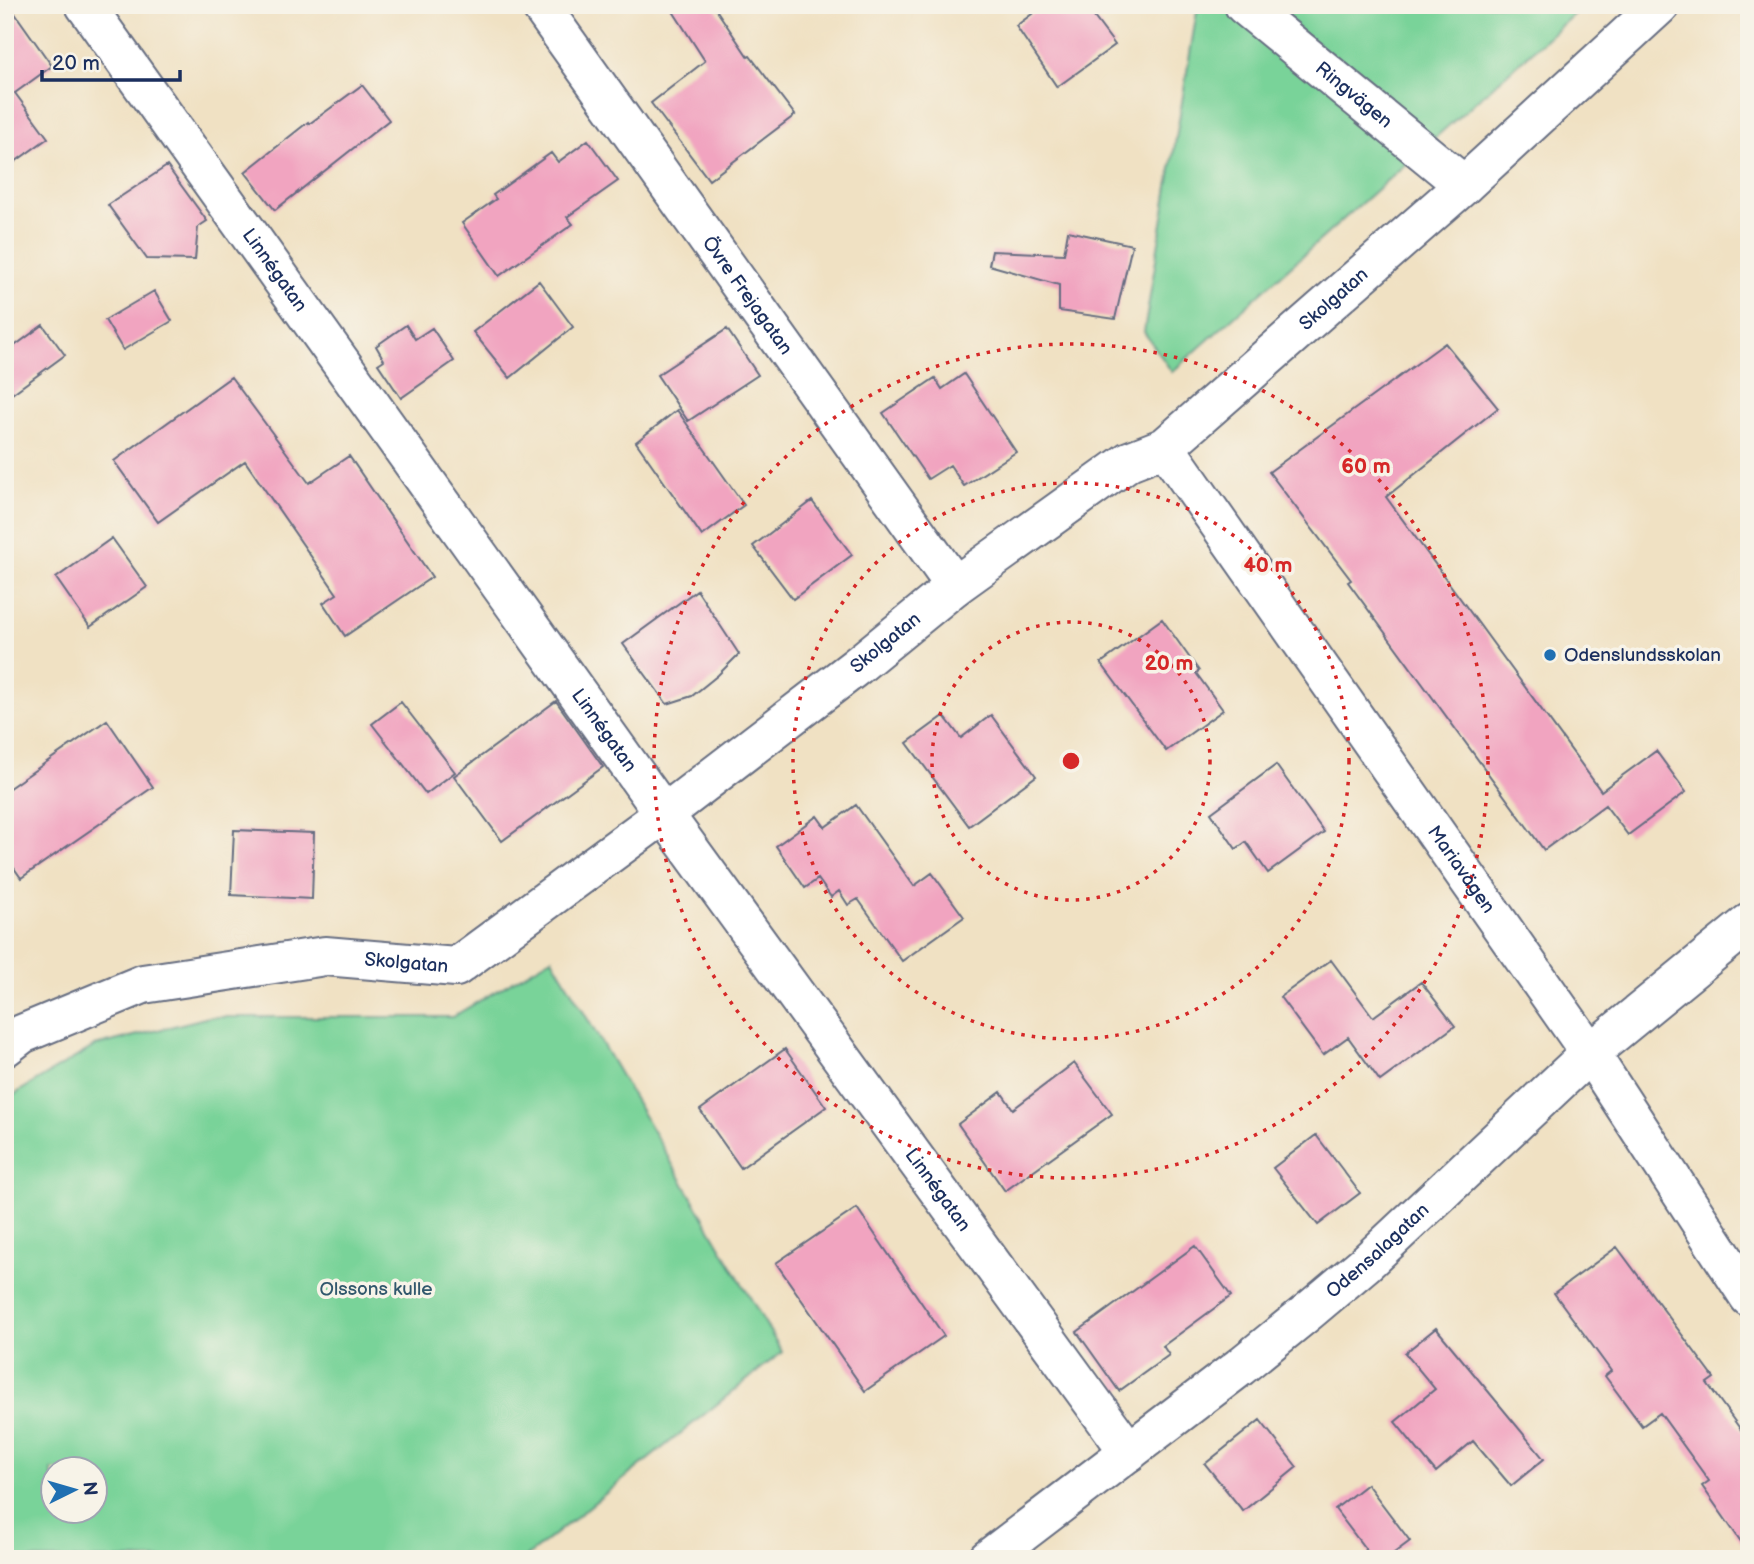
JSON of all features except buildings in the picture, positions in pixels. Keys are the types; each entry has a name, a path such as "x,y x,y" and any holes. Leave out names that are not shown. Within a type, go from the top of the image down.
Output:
{"street":[{"name":"Linnégatan","path":"85,5 664,814 1129,1451"},
{"name":"Övre Frejagatan","path":"540,5 955,586"},
{"name":"Ringvägen","path":"1244,5 1464,185"},
{"name":"Skolgatan","path":"11,1032 144,984 326,956 456,967 664,814 857,666 955,586 1129,461 1165,447 1464,185 1660,5"},
{"name":"Mariavägen","path":"1165,447 1590,1053 1749,1297"},
{"name":"Odensalagatan","path":"989,1559 1240,1367 1366,1263 1590,1053 1749,923"}],"green space":[{"path":"1198,5 1584,5 1172,372 1144,332"},
{"name":"Olssons kulle","path":"552,958 782,1352 524,1559 5,1559 5,1104 13,1095 95,1046 209,1017 452,1017"}],"place":[{"name":"Odenslundsskolan","path":"1550,655"}]}
